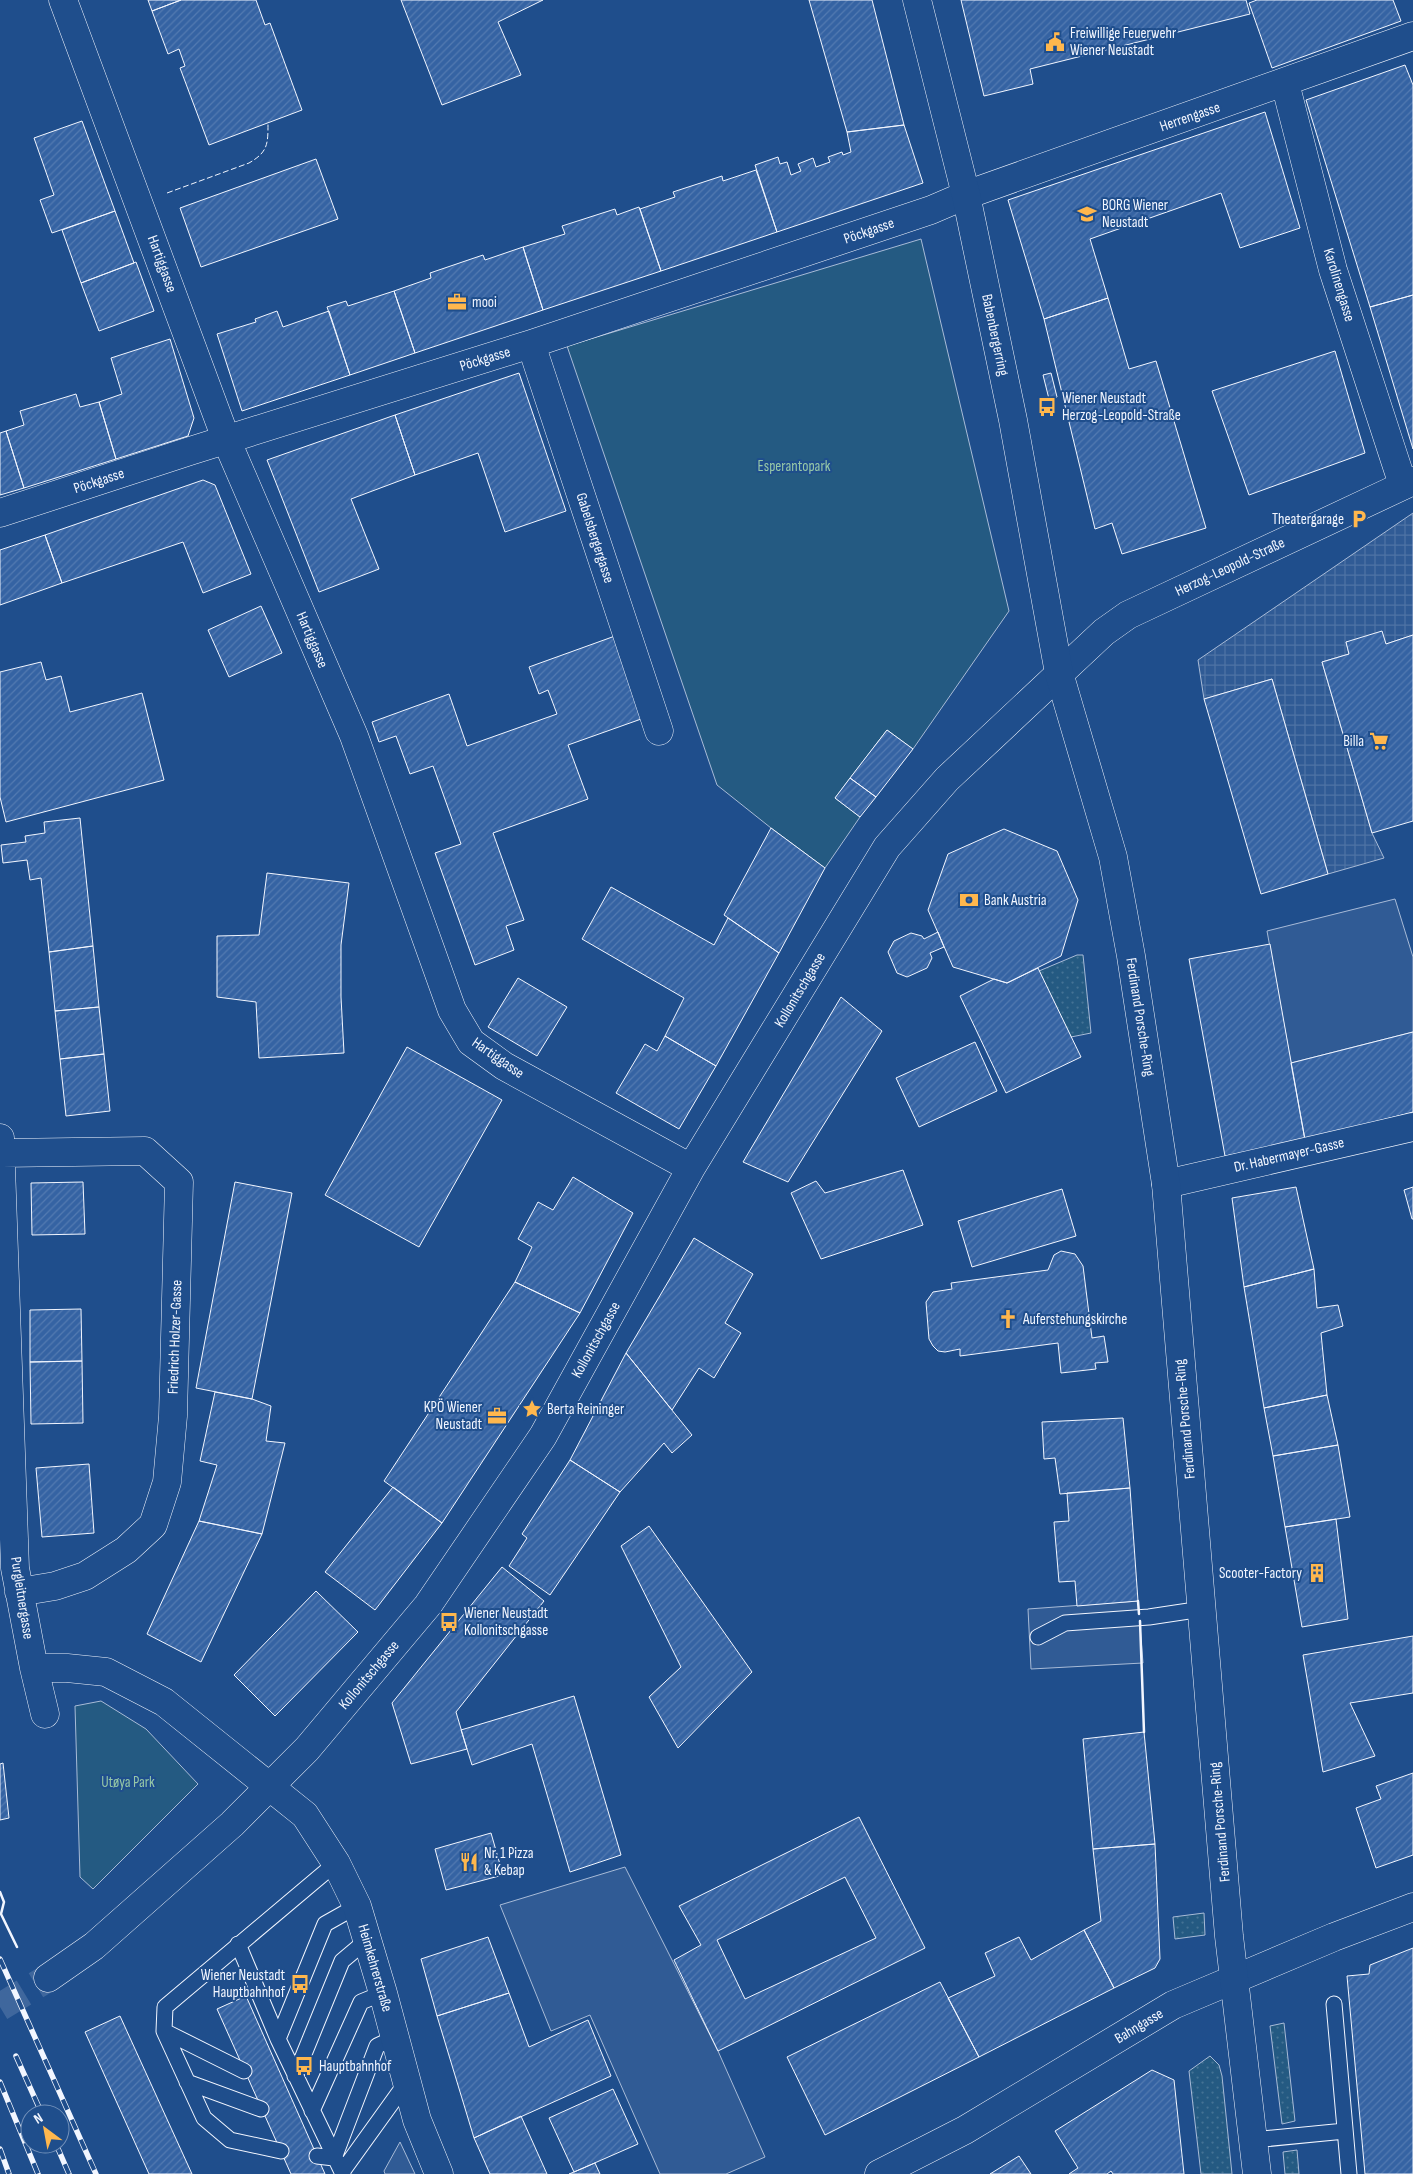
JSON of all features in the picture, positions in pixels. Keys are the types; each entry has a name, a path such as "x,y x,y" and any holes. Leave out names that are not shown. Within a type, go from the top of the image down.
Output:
{"street":[{"name":"Hartiggasse","path":"63,0 226,439 354,736 452,1010 471,1042 504,1066 691,1168"},
{"name":"Babenbergerring","path":"916,0 966,195 1013,420 1059,673"},
{"name":"Herrengasse","path":"966,195 1413,36"},
{"name":"Karolinengasse","path":"1285,83 1333,270 1408,483"},
{"name":"Pöckgasse","path":"0,513 226,439 531,344 931,210 966,195"},
{"name":"Gabelsbergergasse","path":"531,344 659,731"},
{"name":"Herzog-Leopold-Straße","path":"1059,673 1104,632 1128,615 1408,483"},
{"name":"Kollonitschgasse","path":"48,1978 94,1946 232,1824 307,1749 428,1605 543,1436 691,1168 887,847 947,779 1059,673"},
{"name":"Ferdinand Porsche-Ring","path":"1059,673 1113,857 1131,956 1166,1184 1229,1936 1257,2174"},
{"name":"Dr. Habermayer-Gasse","path":"1166,1184 1413,1127"},
{"name":"Purgleitnergasse","path":"1,1146 15,1568 34,1668 45,1714"},
{"name":"Friedrich Holzer-Gasse","path":"1,1146 145,1151 179,1182 173,1416 167,1482 153,1525 126,1550 85,1576 55,1586 19,1592"},
{"path":"34,1668 68,1668 106,1672 114,1676 164,1702 269,1786"},
{"name":"Heimkehrerstraße","path":"269,1786 305,1815 336,1864 357,1906 383,1993 416,2120 439,2174"},
{"name":"Bahngasse","path":"879,2174 965,2130 1173,2005 1326,1940 1413,1907"}],"lane":[{"path":"1038,1637 1065,1623 1149,1617 1202,1609"},
{"path":"280,2151 230,2140 204,2118 164,2031 165,2007 336,1864"},
{"path":"278,2039 325,1924 357,1906"},
{"path":"293,2081 342,1960 367,1940"},
{"path":"238,1944 309,2117 342,2173 406,2084"},
{"path":"309,2117 361,2002 383,1993"},
{"path":"1334,2004 1349,2174"},
{"path":"164,2031 244,2071"},
{"path":"334,2158 377,2046 394,2038"},
{"path":"187,2082 262,2109"},
{"path":"1253,2140 1345,2131"},
{"path":"317,2156 334,2158"}],"green space":[{"name":"Esperantopark","path":"921,239 1009,611 913,749 887,730 835,798 860,817 825,868 717,785 567,346"},
{"path":"1077,955 1083,955 1091,1033 1071,1037 1039,971"},
{"name":"Utøya Park","path":"101,1701 146,1729 198,1784 93,1889 80,1877 75,1706"},
{"path":"1204,1913 1205,1935 1175,1939 1173,1917"},
{"path":"1284,2023 1295,2121 1282,2124 1270,2026"},
{"path":"1210,2056 1219,2065 1222,2076 1232,2174 1201,2174 1189,2071"},
{"path":"1297,2150 1299,2174 1285,2174 1283,2152"}],"shaded area":[{"path":"1413,513 1413,635 1386,644 1346,642 1349,654 1322,662 1372,833 1384,858 1328,874 1272,679 1204,699 1198,660"},
{"path":"1395,899 1413,957 1413,1032 1291,1063 1267,931"},
{"path":"1138,1601 1143,1663 1031,1669 1028,1609"},
{"path":"625,1867 718,2051 765,2157 726,2174 660,2174 590,2015 551,2031 500,1905"},
{"path":"400,2142 415,2174 385,2174 384,2171"}],"building":[{"path":"148,0 181,0 152,11"},
{"path":"181,0 256,0 265,25 270,23 302,110 209,145 180,68 185,66 179,49 168,54 152,11"},
{"path":"401,0 543,0 498,22 521,75 442,105"},
{"path":"809,0 872,0 904,125 847,132"},
{"name":"Freiwillige Feuerwehr Wiener Neustadt","path":"961,0 1246,0 1250,14 1030,69 1033,84 984,96"},
{"path":"1257,0 1393,0 1401,21 1272,68 1249,3"},
{"path":"1405,65 1413,85 1413,295 1370,307 1306,100"},
{"name":"BORG Wiener Neustadt","path":"1265,112 1300,228 1240,248 1221,193 1090,239 1108,298 1044,319 1008,200"},
{"path":"82,121 115,211 52,233 40,200 54,195 34,138"},
{"path":"904,125 923,183 777,232 755,165 778,157 780,164 787,162 791,175 801,171 798,164 813,158 816,167 830,162 828,157 842,152 843,155 851,152 847,132"},
{"path":"316,159 338,219 201,267 180,208"},
{"path":"756,170 777,232 661,271 640,209 675,197 673,192 722,176 723,181"},
{"path":"639,207 661,271 543,310 523,247 565,234 562,226 615,209 617,215"},
{"path":"115,211 134,263 81,283 62,230"},
{"path":"523,247 543,310 415,353 394,291 431,278 430,273 483,255 485,260"},
{"path":"136,262 154,311 99,331 81,283"},
{"path":"394,291 415,353 350,375 327,307 346,301 348,306"},
{"path":"1413,295 1413,449 1370,307"},
{"path":"1108,298 1129,369 1156,361 1206,528 1122,554 1112,523 1095,529 1044,319"},
{"path":"277,311 283,327 329,311 350,375 242,411 217,334 256,322 255,319"},
{"path":"170,339 194,418 188,436 116,459 99,402 122,394 111,358"},
{"path":"1335,351 1365,453 1249,495 1212,391"},
{"path":"519,373 566,511 505,532 478,453 415,475 395,415"},
{"path":"1051,373 1057,397 1049,399 1043,375"},
{"path":"76,394 80,407 99,402 116,459 24,488 6,431 24,425 20,411"},
{"path":"395,415 415,475 351,499 379,569 319,592 267,460"},
{"path":"6,431 24,488 0,495 0,433"},
{"path":"203,480 215,485 251,574 203,593 183,542 62,583 45,535"},
{"path":"45,535 62,583 0,605 0,550"},
{"path":"261,606 282,653 229,677 208,630"},
{"name":"Billa","path":"1382,631 1386,644 1413,635 1413,821 1372,833 1322,662 1349,654 1346,642"},
{"path":"615,636 644,718 568,745 588,799 493,833 524,920 506,926 514,950 475,965 435,853 461,844 433,766 410,774 396,736 379,742 372,722 449,694 467,746 557,714 548,690 539,694 529,667"},
{"path":"41,662 46,680 61,676 70,712 142,693 164,780 6,822 0,797 0,672"},
{"path":"1272,679 1328,874 1261,894 1204,699"},
{"path":"887,730 913,749 876,797 850,778"},
{"path":"850,778 876,797 860,817 835,798"},
{"path":"80,818 93,946 49,952 41,878 30,880 27,860 3,863 1,845 26,842 25,836 45,833 44,822"},
{"path":"771,828 825,868 779,953 724,915"},
{"path":"1004,829 1057,851 1078,900 1061,956 1007,983 953,967 928,910 948,854"},
{"path":"267,873 349,883 341,945 344,1053 259,1058 256,1002 217,997 217,936 259,935"},
{"path":"611,887 714,945 728,918 779,953 716,1066 665,1036 684,998 582,939"},
{"path":"938,932 944,947 930,953 932,958 927,968 907,977 897,973 888,952 894,941 911,933 922,936 924,939"},
{"path":"1270,944 1305,1140 1225,1156 1189,959"},
{"path":"93,946 99,1007 55,1011 49,952"},
{"path":"1038,968 1081,1057 1006,1093 960,996 994,979 1007,983"},
{"path":"518,978 567,1007 537,1056 488,1027"},
{"path":"841,997 882,1031 788,1182 743,1162"},
{"path":"99,1007 104,1054 60,1059 55,1011"},
{"path":"1413,1032 1413,1112 1305,1140 1291,1063"},
{"path":"665,1036 716,1066 679,1129 616,1093 645,1044 657,1051"},
{"path":"975,1042 997,1091 919,1127 896,1078"},
{"path":"407,1047 502,1100 419,1247 325,1195"},
{"path":"104,1054 110,1111 66,1116 60,1059"},
{"path":"903,1170 923,1225 821,1259 791,1193 816,1181 825,1193"},
{"path":"573,1177 633,1213 580,1313 515,1282 532,1247 518,1239 538,1202 553,1210"},
{"path":"83,1182 85,1234 32,1235 31,1183"},
{"path":"235,1182 292,1193 252,1399 196,1388"},
{"path":"1296,1187 1314,1269 1244,1287 1232,1198"},
{"path":"1413,1187 1413,1219 1412,1219 1404,1190"},
{"path":"1062,1189 1076,1236 972,1267 958,1221"},
{"path":"694,1238 753,1274 725,1323 741,1333 714,1378 699,1368 672,1410 626,1353"},
{"name":"Auferstehungskirche","path":"1061,1251 1075,1254 1083,1266 1092,1338 1104,1336 1108,1362 1095,1363 1096,1369 1061,1373 1058,1343 960,1356 960,1349 945,1352 938,1351 933,1346 929,1339 926,1302 933,1292 952,1289 951,1283 1048,1270 1054,1255"},
{"path":"1314,1269 1317,1308 1338,1305 1343,1326 1321,1333 1327,1395 1264,1408 1244,1287"},
{"path":"515,1282 580,1313 442,1523 384,1481"},
{"path":"81,1309 82,1361 30,1362 30,1310"},
{"path":"626,1353 692,1435 672,1453 664,1443 620,1492 570,1460"},
{"path":"82,1361 83,1423 31,1424 30,1362"},
{"path":"215,1392 252,1399 271,1406 266,1441 285,1443 262,1534 199,1521 217,1465 200,1461"},
{"path":"1327,1395 1338,1445 1273,1456 1264,1408"},
{"path":"1123,1418 1130,1488 1060,1494 1055,1458 1044,1459 1042,1422"},
{"path":"1338,1445 1350,1517 1285,1527 1273,1456"},
{"path":"570,1460 620,1492 550,1595 509,1566 527,1538 522,1534"},
{"path":"89,1464 94,1533 42,1537 36,1468"},
{"path":"393,1487 442,1523 375,1610 325,1572"},
{"path":"1130,1488 1138,1601 1077,1606 1075,1581 1059,1582 1054,1522 1069,1521 1067,1493"},
{"name":"Scooter-Factory","path":"1336,1519 1348,1619 1302,1627 1285,1527"},
{"path":"199,1521 262,1534 201,1662 147,1634"},
{"path":"649,1526 752,1672 678,1748 649,1697 681,1667 621,1546"},
{"path":"502,1567 544,1601 456,1712 467,1749 411,1764 392,1703"},
{"path":"316,1591 358,1632 275,1716 234,1675"},
{"path":"1413,1636 1413,1693 1350,1703 1375,1756 1323,1772 1303,1655"},
{"path":"574,1696 621,1855 570,1872 532,1744 472,1765 461,1730"},
{"path":"1144,1732 1155,1844 1093,1849 1083,1739"},
{"path":"3,1763 9,1818 0,1820 0,1764"},
{"path":"1413,1773 1413,1855 1376,1868 1356,1808 1381,1799 1376,1786"},
{"path":"859,1817 925,1948 718,2051 674,1960 701,1945 679,1906","holes":["845,1877 876,1938 745,1999 717,1940"]},
{"name":"Nr. 1 Pizza & Kebap","path":"491,1833 503,1875 446,1890 435,1849"},
{"path":"1155,1844 1160,1959 1155,1968 1114,1988 1084,1930 1101,1921 1093,1849"},
{"path":"1084,1930 1114,1988 979,2057 948,1998 995,1976 985,1953 1019,1937 1031,1960"},
{"path":"488,1937 509,1993 437,2016 421,1959"},
{"path":"1413,1948 1413,2174 1365,2174 1347,1976 1369,1974 1370,1965"},
{"path":"940,1982 979,2057 825,2135 787,2057"},
{"path":"509,1993 529,2047 588,2020 611,2076 474,2138 437,2016"},
{"path":"246,1996 325,2174 291,2174 217,2009"},
{"path":"120,2016 192,2174 149,2174 85,2032"},
{"path":"1152,2070 1174,2080 1184,2174 1113,2174 1111,2171 1107,2174 1069,2174 1078,2168 1055,2131"},
{"path":"613,2089 638,2144 574,2172 549,2118"},
{"path":"521,2116 547,2174 490,2174 474,2138"},
{"path":"1019,2156 1031,2174 990,2174"},
{"path":"595,2163 600,2174 569,2174 574,2172"}],"tunnel":[{"path":"0,2007 48,1978"}],"railway":[{"path":"0,1959 96,2174"},
{"path":"16,2056 38,2104"},
{"path":"0,2082 38,2174"},
{"path":"0,2149 9,2174"},
{"path":"60,2154 69,2174"}],"fence":[{"path":"167,193 249,163 255,159 266,147 268,123"}],"wall":[{"path":"1138,1601 1139,1614"},
{"path":"1140,1621 1144,1732"},
{"path":"0,1892 4,1902 1,1914 17,1947"}],"place":[{"name":"Freiwillige Feuerwehr Wiener Neustadt","path":"1055,42"},
{"name":"BORG Wiener Neustadt","path":"1087,214"},
{"name":"mooi","path":"457,302"},
{"name":"Wiener Neustadt Herzog-Leopold-Straße","path":"1047,407"},
{"name":"Theatergarage","path":"1359,519"},
{"name":"Billa","path":"1379,741"},
{"name":"Bank Austria","path":"969,900"},
{"name":"Auferstehungskirche","path":"1008,1319"},
{"name":"Berta Reininger","path":"532,1409"},
{"name":"KPÖ Wiener Neustadt","path":"497,1416"},
{"name":"Scooter-Factory","path":"1317,1573"},
{"name":"Wiener Neustadt Kollonitschgasse","path":"449,1622"},
{"name":"Nr. 1 Pizza & Kebap","path":"469,1862"},
{"name":"Wiener Neustadt Hauptbahnhof","path":"300,1984"},
{"name":"Hauptbahnhof","path":"304,2066"}]}
